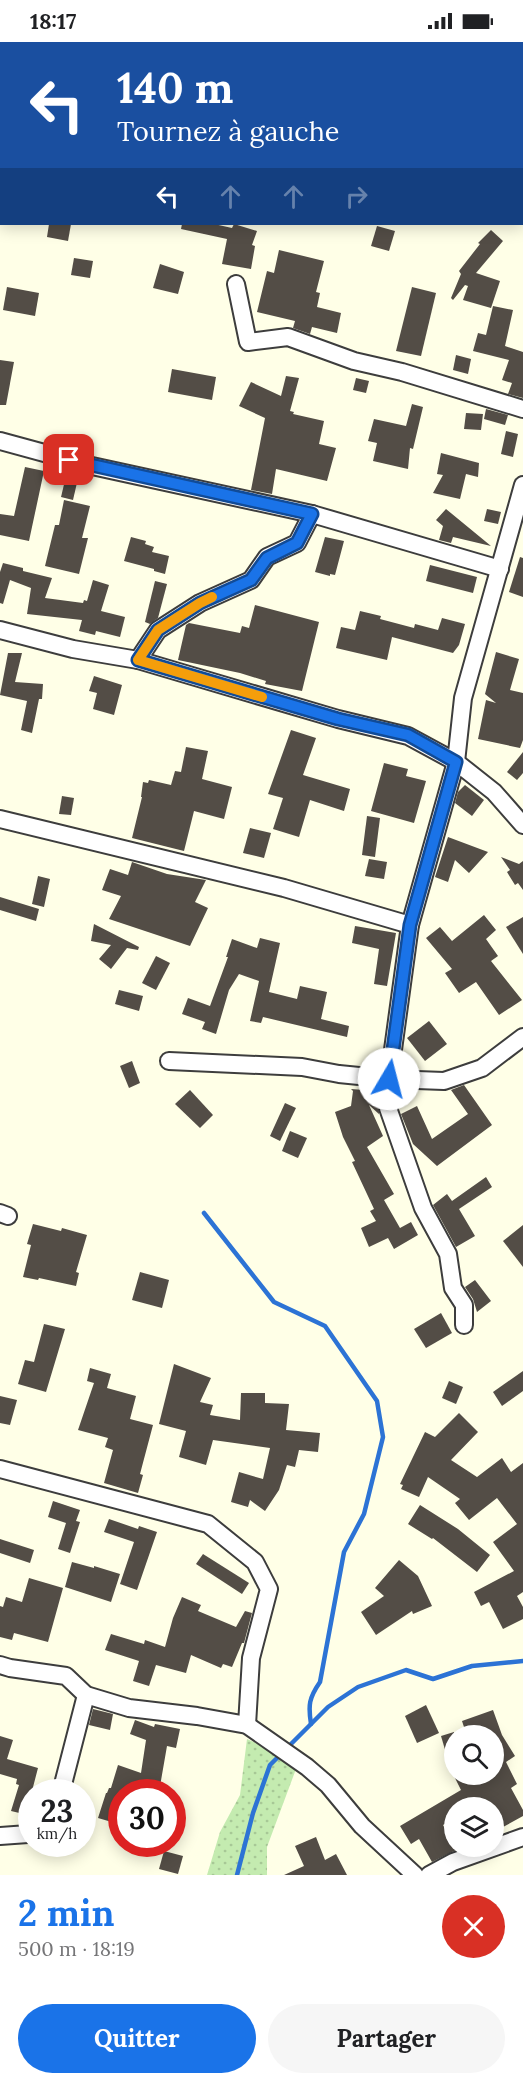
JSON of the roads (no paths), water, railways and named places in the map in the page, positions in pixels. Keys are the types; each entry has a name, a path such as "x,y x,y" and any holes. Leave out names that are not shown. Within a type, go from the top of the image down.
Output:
{"street":[{"path":"236,284 248,342 288,337 354,361 402,372 523,409"},
{"path":"0,441 92,466 312,514 500,569"},
{"path":"464,1325 464,1305 453,1288 448,1254 423,1208 388,1108 389,1079 410,925 456,762 463,698 523,486"},
{"path":"138,660 158,630 200,603 251,580 267,558 297,543 312,514"},
{"path":"0,630 73,649 138,660 338,719 408,735 456,762 494,792 523,825"},
{"path":"0,819 284,888 410,925"},
{"path":"169,1061 302,1067 339,1074 389,1079 444,1081 482,1068 523,1037"},
{"path":"0,1469 208,1524 255,1562 269,1589 251,1658 247,1725"},
{"path":"0,1665 66,1676 86,1695 129,1708 247,1725 307,1767 328,1785 362,1826 415,1875"},
{"path":"64,1779 86,1695"},
{"path":"0,1836 18,1835"},
{"path":"429,1875 453,1862 523,1837"}],"waterway":[{"path":"204,1213 274,1302 325,1326 377,1401 383,1437 364,1514 344,1552 320,1682 310,1702 311,1724"},
{"path":"237,1875 253,1813 270,1765 328,1707 358,1687 406,1670 433,1679 472,1666 523,1661"}]}
